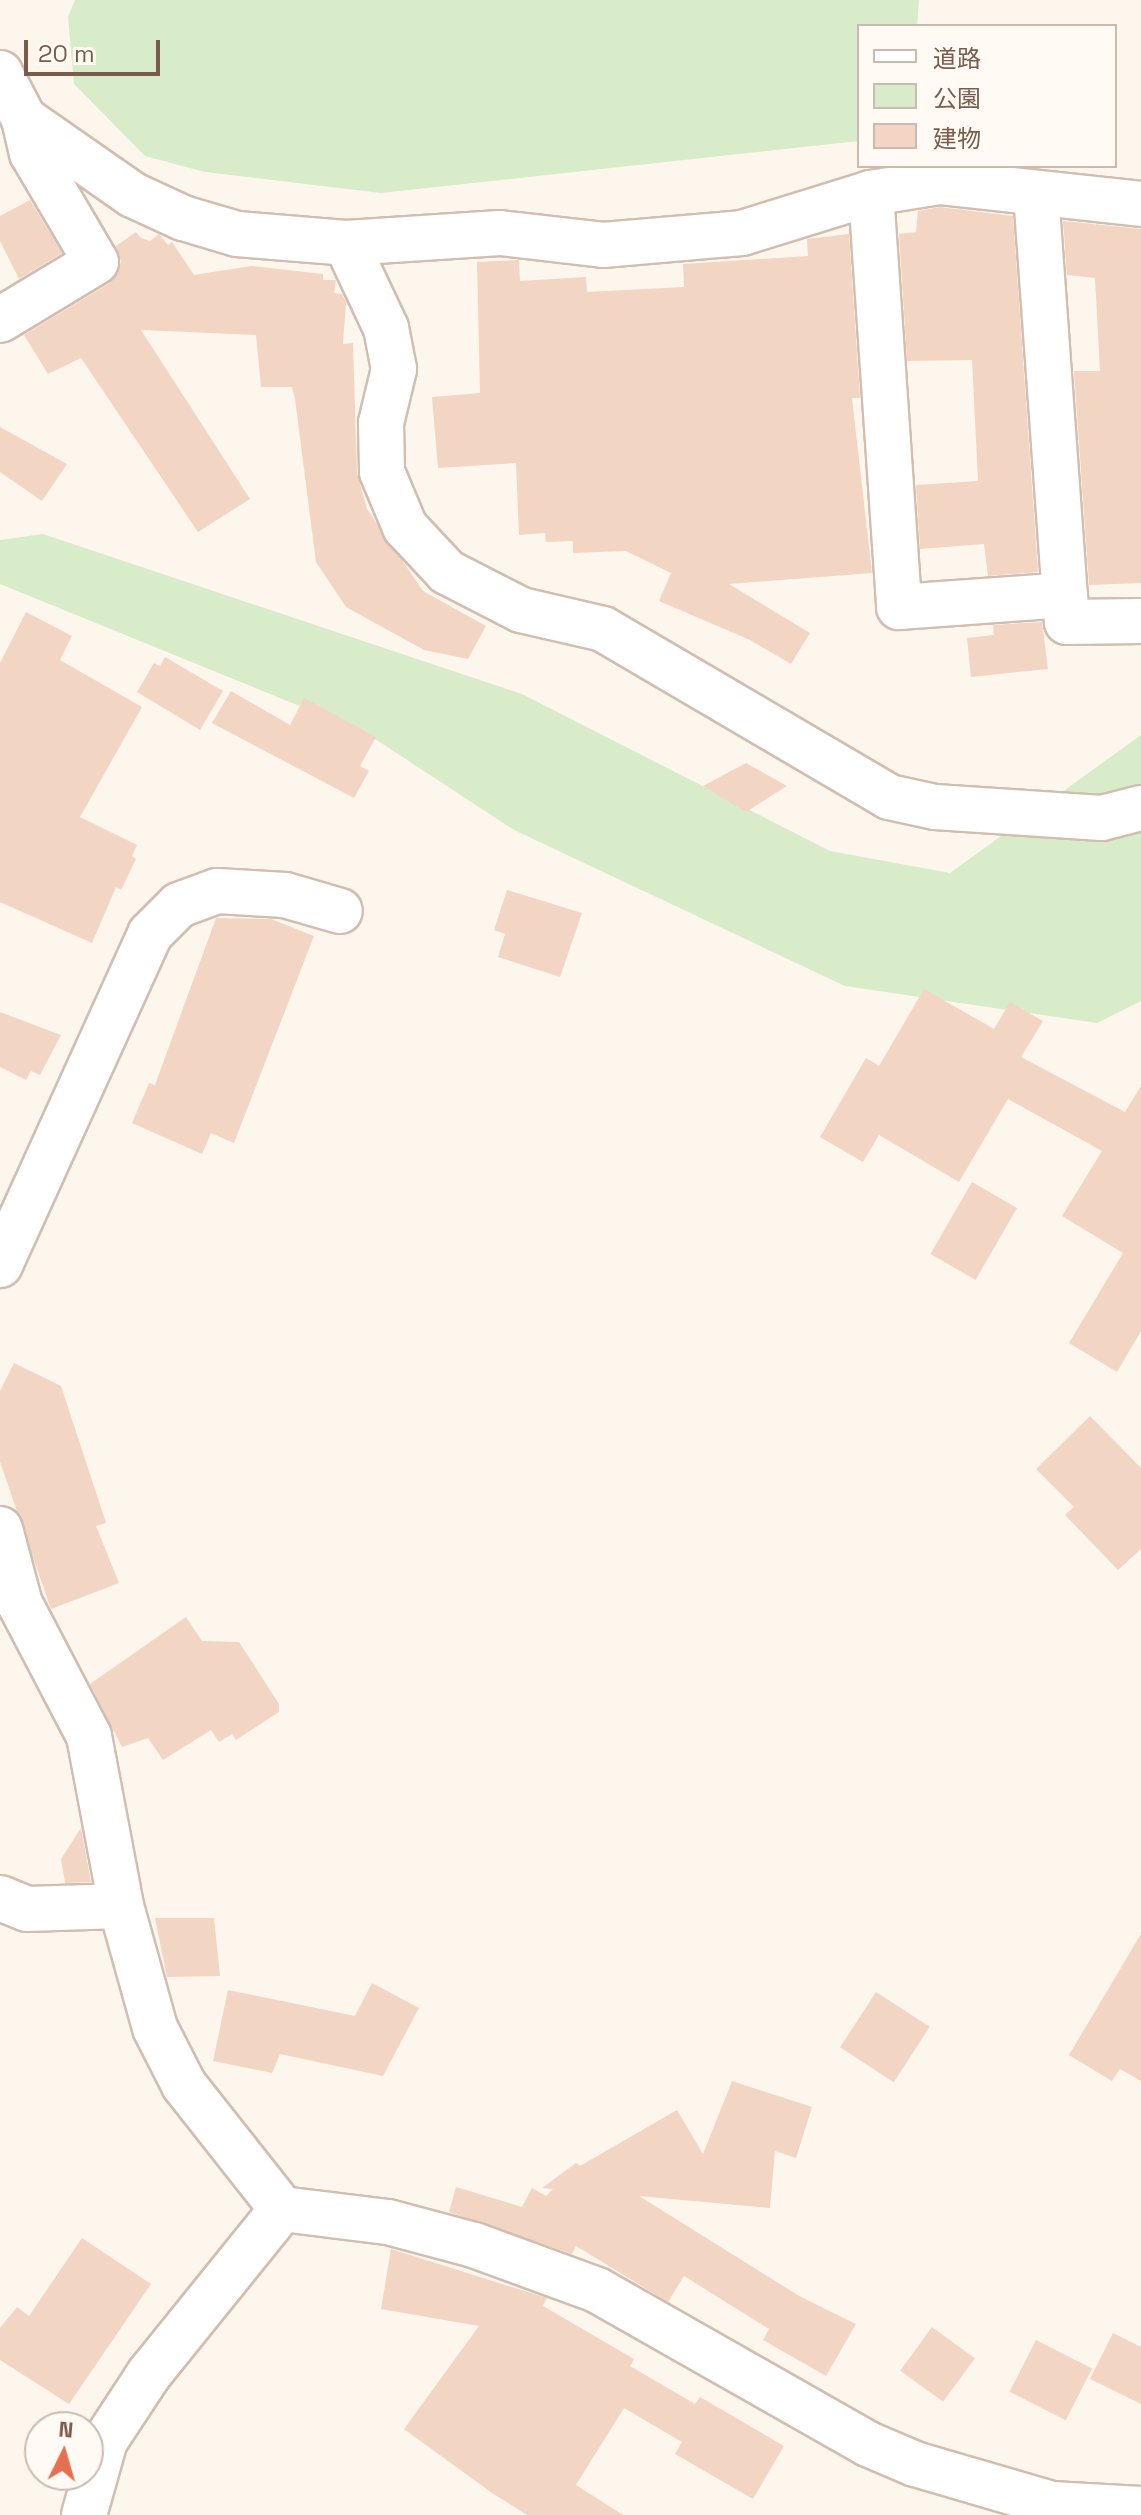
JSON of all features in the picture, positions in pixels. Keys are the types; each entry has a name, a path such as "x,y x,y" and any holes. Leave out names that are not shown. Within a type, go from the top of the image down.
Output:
{"street":[{"path":"0,73 24,119 32,153 96,262 0,320"},
{"path":"24,119 133,195 183,218 237,234 346,243 500,233 603,245 742,233 871,193 939,182 1141,204"},
{"path":"871,193 899,607 1065,595"},
{"path":"1036,193 1067,622 1141,621"},
{"path":"346,243 386,328 394,369 381,423 382,472 405,527 447,572 521,610 603,629 889,797 935,807 1102,818 1141,808"},
{"path":"0,1265 150,934 179,905 217,891 285,895 340,911"},
{"path":"0,1529 20,1604 89,1736 121,1906 155,2028 184,2085 282,2209 388,2222 474,2245 597,2290 868,2444 915,2464 1052,2504 1141,2509"},
{"path":"0,1898 27,1909 121,1906"},
{"path":"84,2515 105,2441 149,2374 282,2209"}],"green space":[{"path":"75,0 919,0 917,24 857,24 857,141 381,193 205,172 145,156 74,84 68,17"},
{"path":"43,534 522,694 830,851 950,873 1141,735 1141,1001 1097,1023 845,986 514,830 366,733 0,584 0,540"}],"building":[{"path":"30,200 62,253 19,279 0,241 0,216"},
{"path":"940,207 1013,216 1038,572 988,576 984,544 920,549 916,485 978,481 972,360 907,361 899,234 916,232 918,211"},
{"path":"1063,221 1141,229 1141,583 1089,585 1074,371 1100,371 1095,278 1067,275"},
{"path":"136,232 150,241 159,234 168,245 172,242 194,275 251,266 323,274 323,280 336,280 334,293 342,294 346,302 343,344 353,343 357,473 367,509 423,591 486,626 468,659 424,650 346,607 316,562 292,387 261,387 256,335 141,330 250,499 198,532 81,358 48,374 24,335 110,283 121,262 116,246"},
{"path":"849,234 860,398 852,398 872,573 729,584 810,633 791,664 750,640 659,601 671,573 626,551 573,553 573,541 546,542 545,533 519,535 516,463 438,468 432,397 480,393 477,262 519,260 520,281 586,277 587,292 684,287 683,264 808,256 807,239"},
{"path":"0,427 67,464 42,501 0,472"},
{"path":"26,612 72,636 60,660 142,707 80,817 137,845 132,856 136,859 121,890 116,887 92,943 0,902 0,663"},
{"path":"1042,622 1048,669 971,677 967,638 994,635 993,625"},
{"path":"165,657 223,691 200,730 137,692 154,663 160,666"},
{"path":"231,691 290,725 304,698 376,737 360,766 369,771 354,798 212,723"},
{"path":"746,763 787,786 746,812 703,786"},
{"path":"507,890 582,913 560,977 498,957 505,934 494,930"},
{"path":"216,918 271,919 314,936 234,1143 211,1133 202,1154 132,1123 149,1083 155,1085"},
{"path":"924,989 994,1029 1010,1002 1043,1021 1021,1057 1125,1112 1141,1086 1141,1331 1117,1372 1069,1343 1123,1253 1062,1216 1102,1151 1008,1099 959,1182 879,1135 863,1162 820,1137 866,1058 879,1066"},
{"path":"0,1012 61,1035 40,1075 31,1071 26,1080 0,1067"},
{"path":"972,1182 1017,1208 976,1280 930,1254"},
{"path":"14,1363 61,1386 106,1523 96,1526 119,1583 51,1609 0,1462 0,1391"},
{"path":"1090,1416 1141,1468 1141,1549 1118,1570 1065,1515 1074,1507 1036,1469"},
{"path":"186,1617 202,1641 239,1642 279,1704 279,1712 236,1740 232,1734 219,1742 211,1730 163,1760 148,1738 122,1747 90,1684"},
{"path":"81,1828 91,1882 65,1883 61,1859"},
{"path":"155,1918 214,1918 220,1976 167,1977"},
{"path":"1141,1934 1141,2081 1120,2069 1112,2081 1069,2055"},
{"path":"372,1983 419,2008 383,2076 280,2054 272,2073 213,2061 228,1990 355,2016"},
{"path":"876,1992 930,2027 894,2082 840,2047"},
{"path":"732,2081 812,2107 796,2158 775,2151 770,2208 639,2196 801,2297 856,2324 826,2376 763,2340 769,2329 684,2276 668,2302 576,2246 572,2254 449,2212 456,2187 522,2207 532,2188 546,2196 553,2189 542,2188 576,2163 580,2166 677,2110 703,2154"},
{"path":"82,2238 151,2284 69,2404 0,2360 0,2328 17,2307 29,2316"},
{"path":"391,2249 547,2298 543,2306 634,2359 630,2366 695,2404 700,2397 784,2446 753,2499 675,2454 682,2442 624,2408 576,2485 623,2515 527,2515 492,2493 404,2429 479,2326 381,2309"},
{"path":"932,2327 975,2358 943,2402 900,2371"},
{"path":"1113,2333 1141,2347 1141,2404 1090,2379"},
{"path":"1036,2340 1092,2369 1066,2420 1010,2392"}]}
